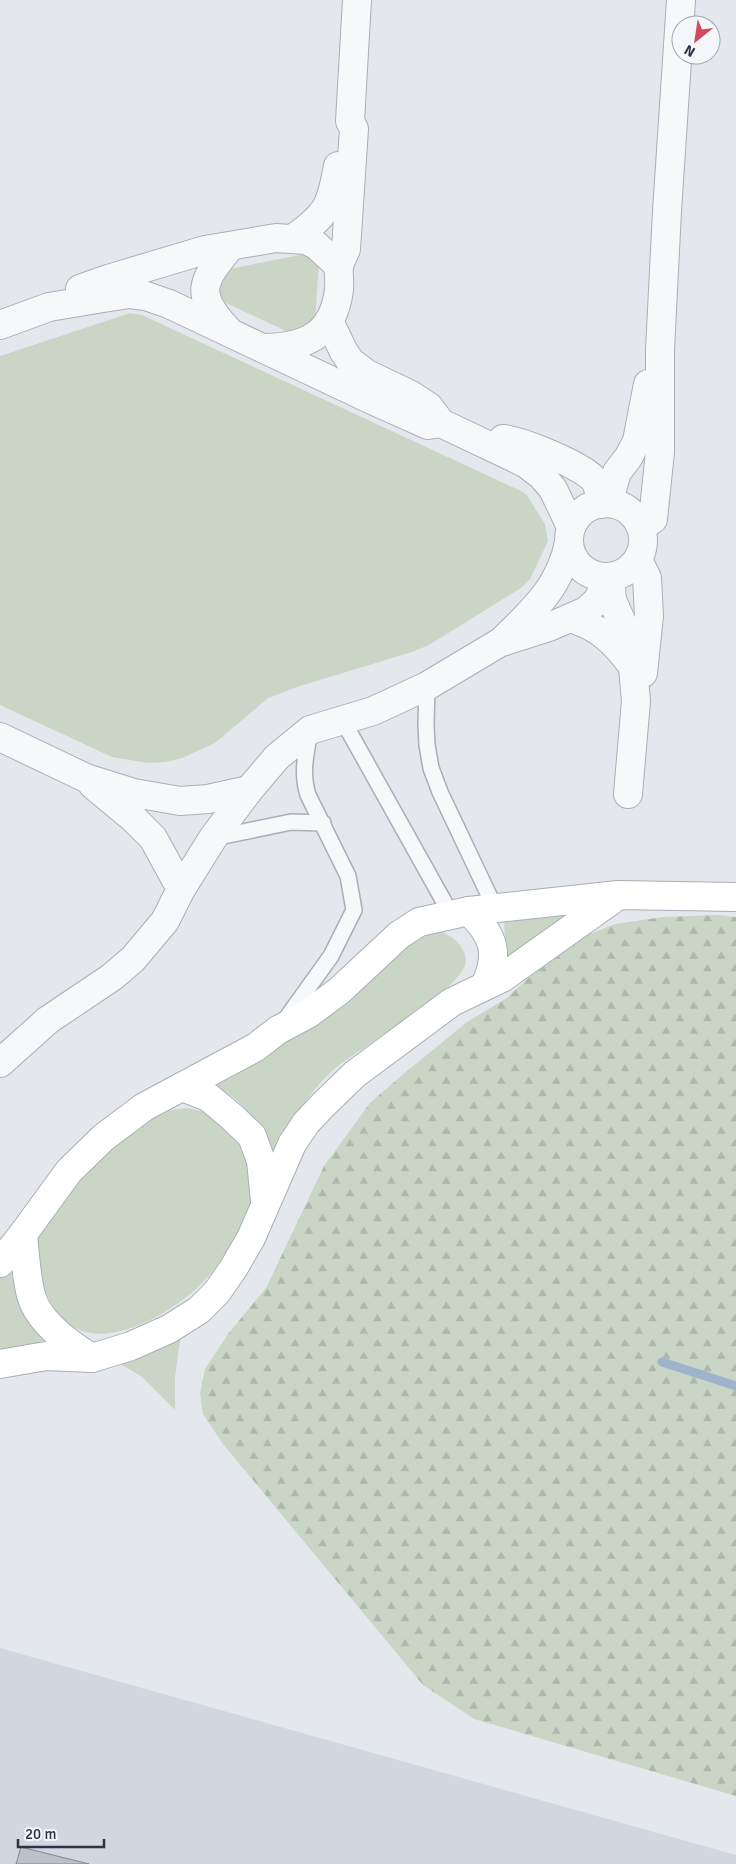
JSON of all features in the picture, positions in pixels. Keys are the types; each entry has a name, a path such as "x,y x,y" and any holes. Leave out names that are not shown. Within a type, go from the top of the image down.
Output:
{"street":[{"path":"262,348 278,348 305,342 324,330 338,297 339,266 346,249 354,129 350,121 357,0"},
{"path":"641,527 652,519 660,452 660,350 681,0"},
{"path":"294,238 313,225 328,206 332,197 345,128 350,121"},
{"path":"49,307 58,299 108,279 205,250 276,238 306,240 316,245 339,266"},
{"path":"230,246 209,274 204,290 207,305 230,332"},
{"path":"0,325 49,307 130,294 146,296 169,304 428,425 442,423"},
{"path":"329,321 344,352 352,362 367,374 412,395 429,408 442,423 525,463 542,476 553,488 570,534 571,554 577,564 587,572 598,577 610,577 621,574 631,568 638,560 642,549 641,527 628,510 618,505 604,503 583,511 570,534 566,560 558,578 537,608 499,644"},
{"path":"604,503 617,472 628,458 637,441 649,379 660,350"},
{"path":"482,442 490,438 513,440 567,462 588,474 594,480 604,503"},
{"path":"628,794 636,701 642,678 649,616 647,578 638,560"},
{"path":"0,1063 48,1020 112,977 133,960 164,921 181,889 213,838 249,790 277,757 310,730 373,711 427,686 499,644 549,627 586,611 597,601 610,577"},
{"path":"610,577 612,600 627,634 636,701"},
{"path":"570,618 598,629 613,641 633,668"},
{"path":"0,737 86,778 134,793 180,801 208,799 249,790"},
{"path":"86,778 153,838 181,889"},
{"path":"0,1364 46,1356 92,1358 131,1346 169,1329 199,1310 217,1292 233,1269 251,1238 292,1144 306,1123 323,1105 355,1074 385,1050 452,1002 509,973 618,895"},
{"path":"0,1262 69,1171 104,1137 144,1107 256,1047 278,1030 308,1014 338,991 399,935 419,922 472,912 618,895 736,897"},
{"path":"472,912 484,926 491,941 492,959 490,973 485,986"},
{"path":"182,1087 208,1097 252,1136 261,1161 266,1203"},
{"path":"23,1234 31,1297 55,1333 92,1358"}],"lane":[{"path":"427,686 427,745 472,912"},
{"path":"342,719 472,912"},
{"path":"278,1030 328,961 354,910 348,876 304,784 304,764 310,730"},
{"path":"213,838 291,822 322,823"}],"shaded area":[{"path":"0,1648 736,1855 736,1864 0,1864"}],"green space":[{"path":"305,254 319,261 315,322 290,333 224,302 218,294 218,280 229,269"},
{"path":"130,313 142,315 523,492 545,524 548,541 530,579 521,588 429,645 268,698 215,743 182,758 166,762 148,763 112,757 0,705 0,356"},
{"path":"582,903 506,968 504,919"},
{"path":"719,915 736,917 736,1796 474,1719 423,1685 223,1444 203,1414 200,1393 205,1369 228,1334 266,1288 324,1166 370,1103 467,1022 507,998 526,980 585,936 615,924 663,917"},
{"path":"433,930 451,937 457,941 462,949 466,962 458,977 426,1005 332,1071 308,1099 273,1150 271,1150 248,1112 232,1096 213,1087 214,1084 419,934"},
{"path":"187,1108 209,1115 222,1123 238,1142 244,1155 252,1186 252,1200 239,1233 217,1266 197,1288 186,1298 157,1316 124,1330 108,1333 92,1333 71,1326 57,1312 43,1284 36,1250 41,1229 51,1211 66,1192 122,1139 158,1115"},
{"path":"8,1269 11,1271 16,1296 44,1339 40,1343 0,1351 0,1278"},
{"path":"178,1336 180,1340 175,1377 175,1410 141,1376 118,1363"}],"building":[{"path":"21,1847 89,1864 16,1864"}],"waterway":[{"path":"662,1362 736,1386"}]}
